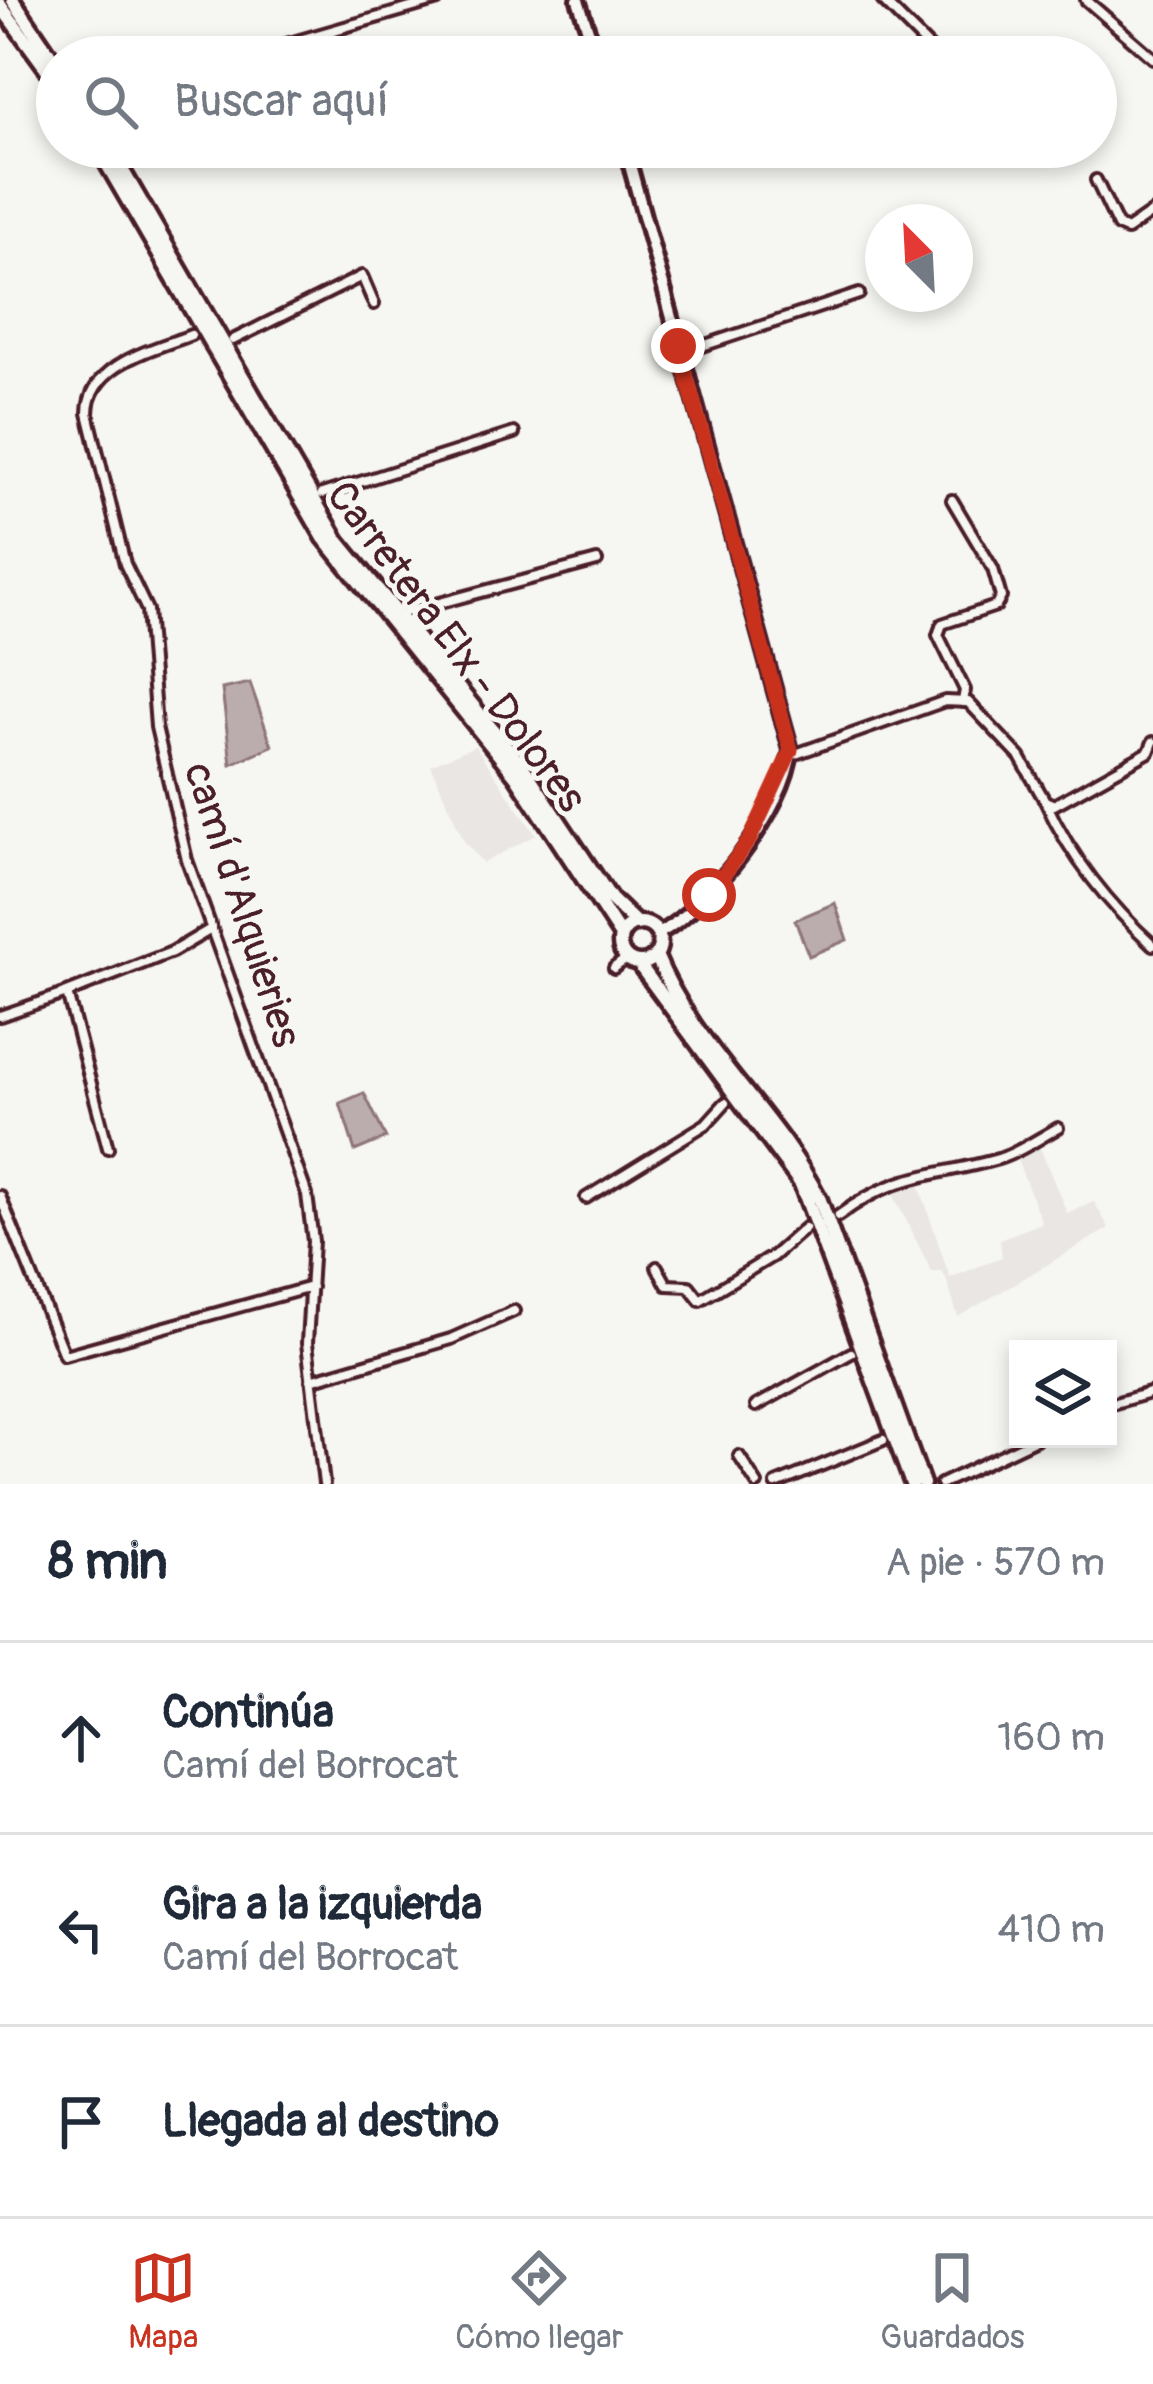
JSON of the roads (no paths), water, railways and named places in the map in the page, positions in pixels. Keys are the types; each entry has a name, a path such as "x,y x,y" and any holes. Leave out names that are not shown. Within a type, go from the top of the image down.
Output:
{"main road":[{"path":"13,0 37,36"},
{"path":"0,5 36,54"},
{"name":"Carretera Elx - Dolores","path":"109,168 324,538 516,776 621,937"},
{"name":"Carretera Elx - Dolores","path":"121,168 338,542 523,767 611,898 637,923"},
{"path":"912,1484 801,1184 632,961 621,937 637,923 658,934 656,955 687,1014 798,1160 820,1200 923,1484"},
{"path":"632,961 656,955"}],"street":[{"path":"314,36 438,0"},
{"path":"578,0 590,36"},
{"path":"882,0 919,36"},
{"path":"1086,0 1153,58"},
{"path":"631,168 751,596 790,756 733,866 684,920 658,934"},
{"path":"1096,180 1118,226 1126,230 1153,212"},
{"path":"233,340 362,276 374,304"},
{"path":"680,353 859,294"},
{"name":"camí d'Alquieries","path":"190,335 107,373 92,388 88,413 124,565 147,610 167,785 211,929 307,1195 314,1241 311,1380 324,1484"},
{"path":"322,494 514,434"},
{"path":"952,500 993,569 1001,597 997,606 964,612 942,624 938,635 965,690 963,702"},
{"path":"406,612 597,561"},
{"path":"790,756 945,701 963,702 1020,757 1079,861 1123,917 1153,944"},
{"path":"1045,801 1054,805 1072,799 1149,752 1153,742"},
{"path":"0,1016 172,952 211,929"},
{"path":"614,968 632,961"},
{"path":"67,993 108,1148"},
{"path":"586,1198 706,1124 725,1103"},
{"path":"838,1216 864,1197 916,1173 1002,1159 1058,1128"},
{"path":"0,1196 64,1355 311,1287"},
{"path":"657,1267 667,1285 689,1286 700,1300 773,1256 805,1228"},
{"path":"311,1380 451,1339 514,1311"},
{"path":"756,1406 850,1353"},
{"path":"1117,1402 1153,1392"},
{"path":"776,1484 883,1440"},
{"path":"941,1484 1017,1448"},
{"path":"739,1456 757,1484"}]}
